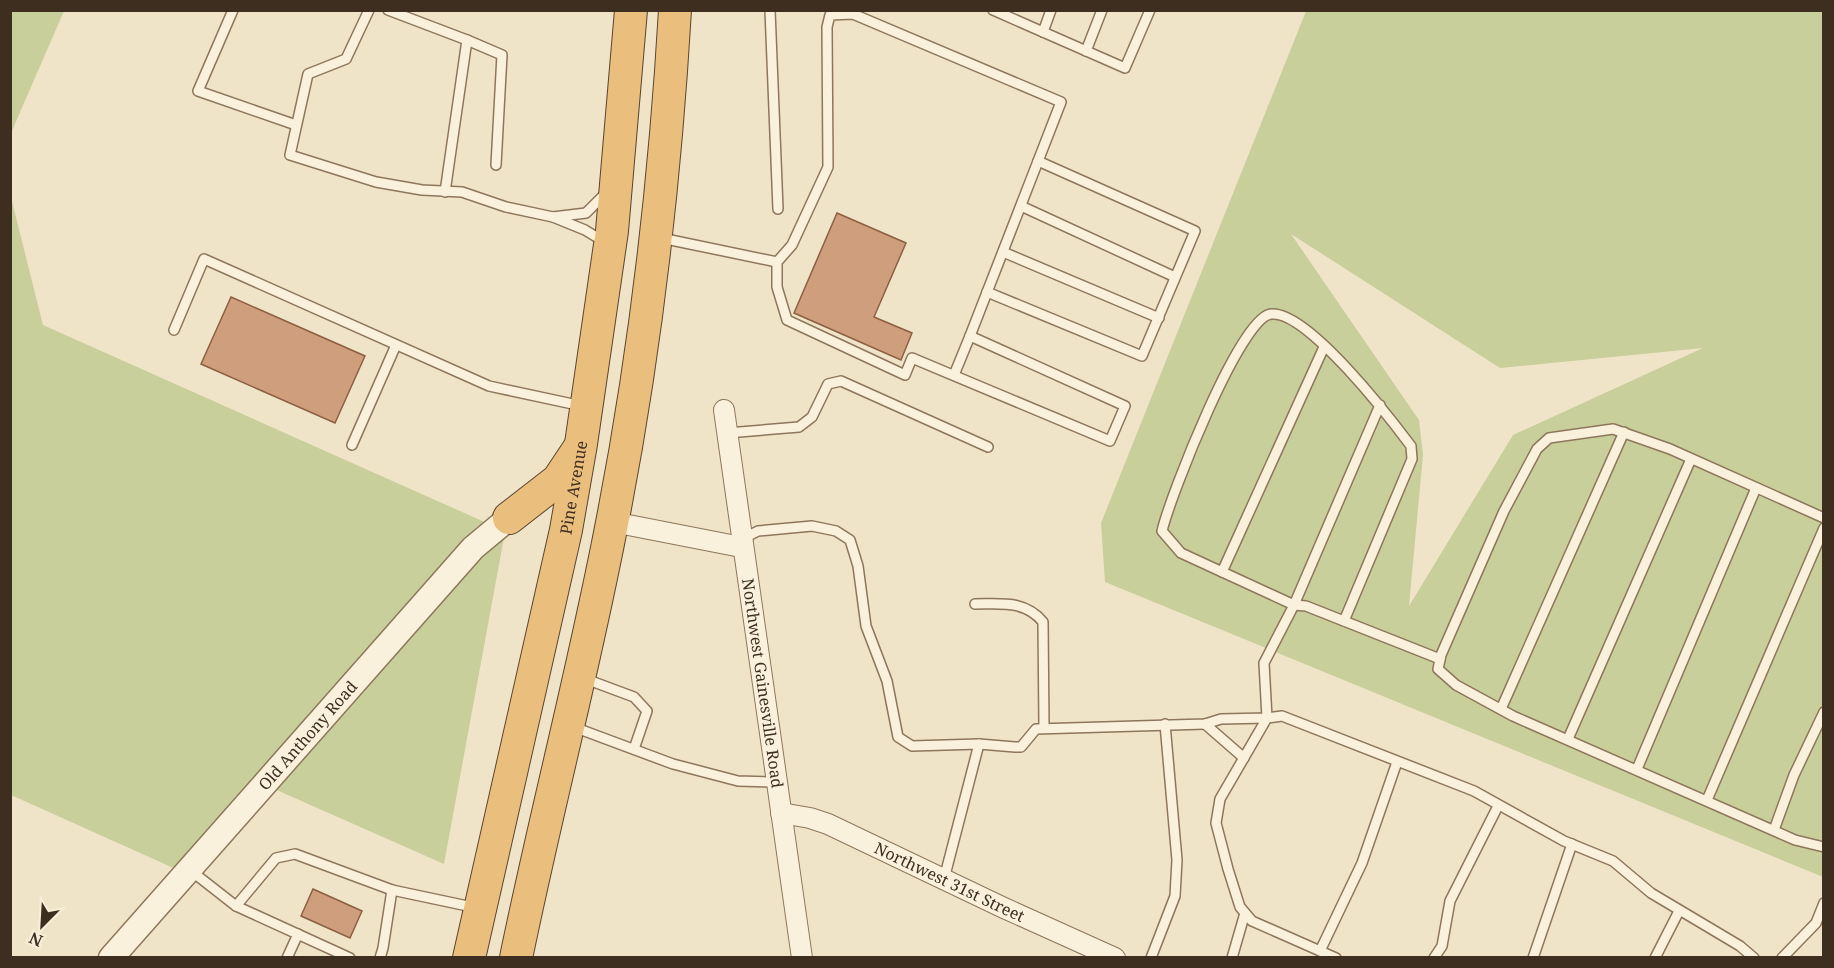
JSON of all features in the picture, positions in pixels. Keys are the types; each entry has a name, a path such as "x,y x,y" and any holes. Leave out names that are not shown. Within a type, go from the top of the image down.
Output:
{"highway":[{"name":"Pine Avenue","path":"469,957 566,530 582,444 610,245 631,10"},
{"path":"640,10 645,25 630,207 639,225 656,237"},
{"path":"516,957 580,677 612,522 633,404 656,237 675,10"},
{"path":"610,245 632,252 639,272 622,377 625,394 633,404"},
{"path":"582,444 587,489 598,511 612,522"},
{"path":"509,518 558,480 582,444"},
{"path":"509,518 539,512 551,517 566,530"}],"street":[{"name":"Northwest Gainesville Road","path":"724,410 741,547 802,957"},
{"name":"Old Anthony Road","path":"111,957 473,548 509,518"},
{"path":"612,522 741,547"},
{"name":"Northwest 31st Street","path":"780,813 810,818 828,824 1116,957"}],"lane":[{"path":"232,10 198,91 296,125"},
{"path":"369,10 346,58 308,74 290,155 376,182 444,192 462,192 506,207 553,217 585,230 610,245"},
{"path":"388,10 502,55 496,165"},
{"path":"770,10 778,209"},
{"path":"1043,32 1051,10"},
{"path":"1086,51 1102,10"},
{"path":"998,12 1125,68 1150,10"},
{"path":"954,375 1061,102 854,12 830,13 827,27 828,167 792,245 777,262 777,287 787,320 905,375 912,358 1110,441 1125,406 970,336"},
{"path":"444,192 467,40"},
{"path":"987,292 1142,356 1195,231 1038,161"},
{"path":"553,217 586,213 606,192 618,172"},
{"path":"1021,206 1175,277"},
{"path":"656,237 777,262"},
{"path":"1003,252 1159,318"},
{"path":"174,330 204,259 489,386 587,406"},
{"path":"1344,621 1412,459 1412,446 1363,382 1291,317 1271,314 1258,321 1244,339 1202,426 1168,505 1162,531 1181,553 1222,572 1294,605 1306,606 1440,659"},
{"path":"352,445 396,345"},
{"path":"1222,572 1324,347"},
{"path":"728,433 799,426 812,417 828,384 841,381 988,447"},
{"path":"1336,957 1252,921 1240,907 1216,823 1220,800 1267,718 1264,663 1294,605 1380,405"},
{"path":"1824,518 1691,459 1614,429 1549,438 1537,449 1504,511 1440,659 1438,669 1456,685 1568,740 1795,840 1824,847"},
{"path":"1501,709 1624,432"},
{"path":"1568,740 1691,459"},
{"path":"1637,769 1756,488"},
{"path":"741,547 753,532 794,526 826,528 850,540 854,551 866,626 887,681 898,737 912,746 979,744 1021,747 1032,730 1044,728 1205,724 1221,719 1282,716 1474,791 1572,844 1614,861 1651,893 1740,946 1754,957"},
{"path":"1707,800 1824,528"},
{"path":"975,604 1007,604 1033,610 1043,622 1044,728"},
{"path":"580,677 634,697 647,711 634,749"},
{"path":"1774,830 1794,775 1824,712"},
{"path":"1151,957 1175,896 1177,861 1165,724"},
{"path":"1205,724 1244,758"},
{"path":"569,725 673,764 738,781 776,782"},
{"path":"944,879 979,744"},
{"path":"1320,951 1362,862 1397,762"},
{"path":"1434,957 1442,946 1450,901 1498,806"},
{"path":"1533,957 1572,844"},
{"path":"236,906 276,858 285,854 305,856 392,890 479,909"},
{"path":"189,870 236,906 350,957"},
{"path":"380,957 392,890"},
{"path":"1782,957 1816,923 1824,903"},
{"path":"1655,957 1678,911"},
{"path":"1232,957 1245,912"},
{"path":"287,957 298,934"}],"green space":[{"path":"10,11 64,11 11,133"},
{"path":"1306,11 1823,11 1823,877 1105,582 1101,523","holes":["1291,234 1500,368 1703,348 1513,435 1409,606 1423,455 1419,420"]},
{"path":"10,193 43,325 489,524 178,870 11,795"},
{"path":"505,532 444,864 272,788 478,555"}],"building":[{"path":"837,213 906,243 874,317 912,333 901,360 794,313"},
{"path":"231,297 365,356 335,423 201,364"},
{"path":"313,889 362,911 350,938 301,916"}]}
